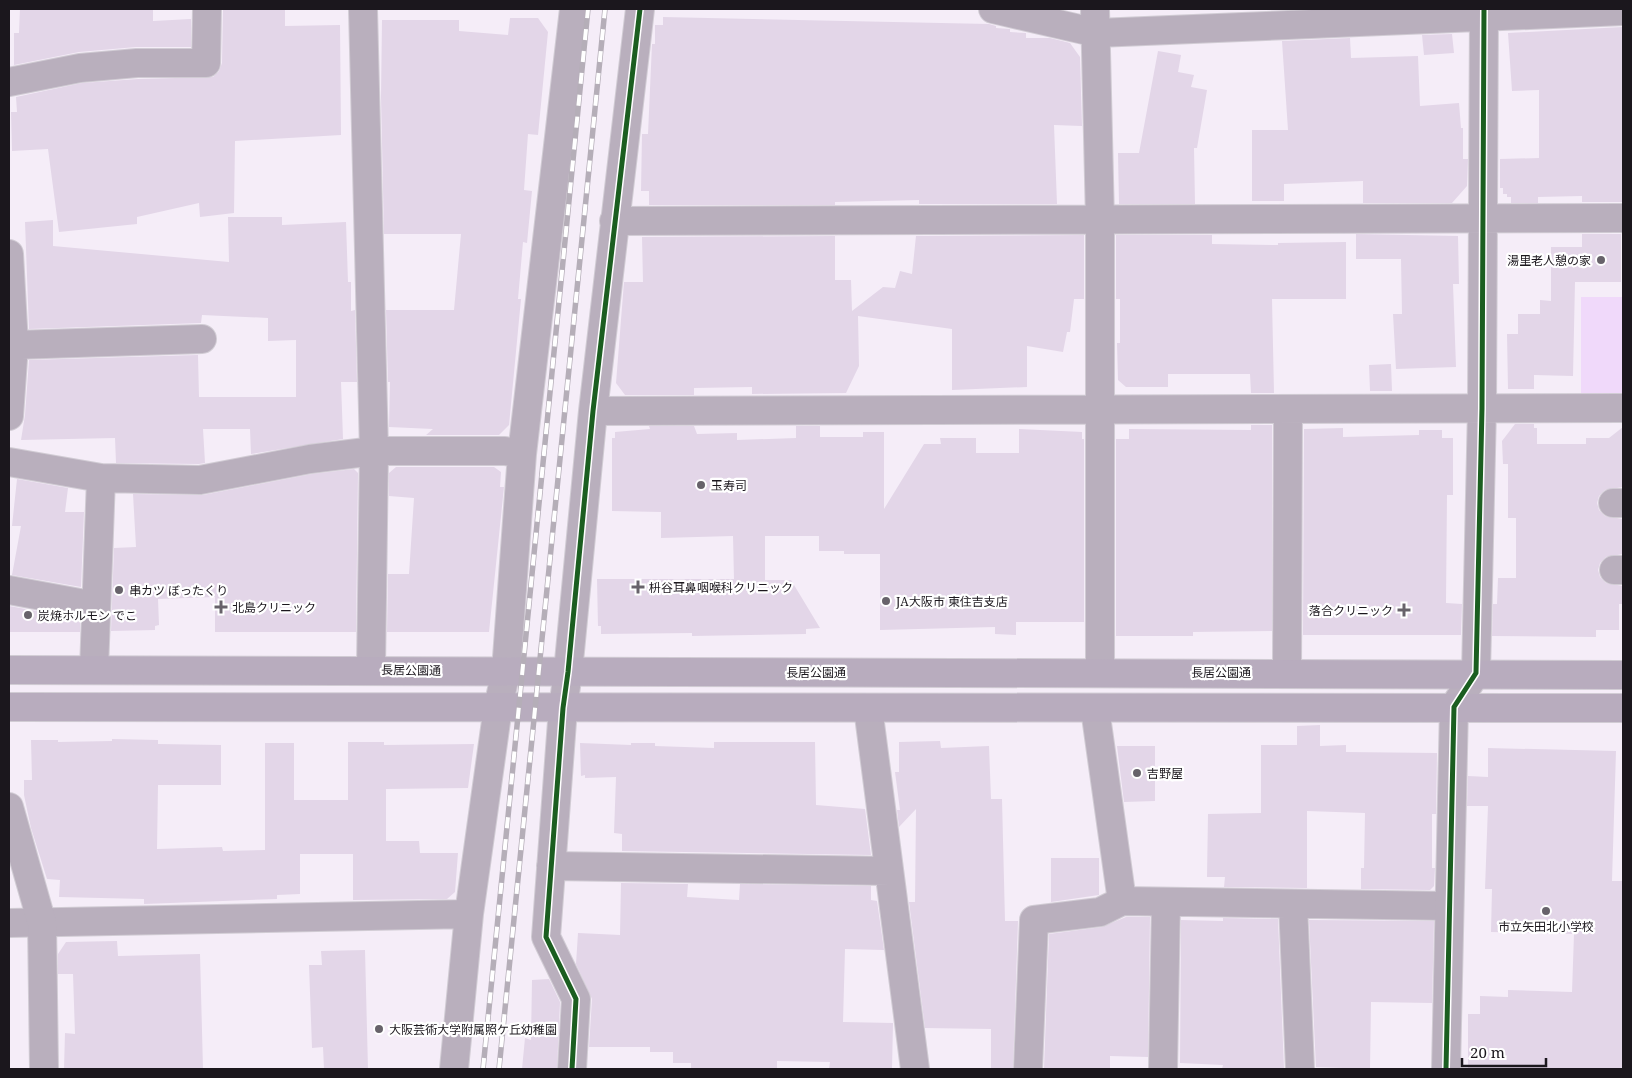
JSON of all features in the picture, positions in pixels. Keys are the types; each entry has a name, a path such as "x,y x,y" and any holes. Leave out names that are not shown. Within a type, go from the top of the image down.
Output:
{"highway":[{"name":"長居公園通","path":"9,670 371,669 568,672 1623,674"},
{"path":"9,707 1623,708"}],"street":[{"path":"9,82 80,68 137,63 206,63 207,9"},
{"path":"363,9 374,451 371,669"},
{"path":"454,1069 469,914 498,707 506,671 522,454 574,9"},
{"path":"572,1069 576,999 546,938 563,708 593,411 640,9"},
{"path":"993,9 1096,21 1623,11"},
{"path":"1446,1069 1448,906 1454,707 1476,673 1482,408 1483,13"},
{"path":"1096,21 1100,221 1100,672"},
{"path":"614,221 1623,218"},
{"path":"9,254 12,361 9,416"},
{"path":"12,361 202,339"},
{"path":"593,411 1623,408"},
{"path":"1287,672 1288,409"},
{"path":"9,462 101,478 200,480 310,459 374,451 505,451 522,454"},
{"path":"94,670 101,478"},
{"path":"9,590 96,606"},
{"path":"868,708 915,1069"},
{"path":"1095,709 1122,901"},
{"path":"9,807 42,923 44,1069"},
{"path":"551,866 889,870"},
{"path":"1028,1069 1034,920 1100,912 1122,901 1448,906"},
{"path":"1163,1069 1166,902"},
{"path":"1293,904 1300,1069"},
{"path":"9,923 469,914"}],"shaded area":[{"path":"1581,297 1623,297 1623,396 1581,396"}],"building":[{"path":"20,9 153,9 153,21 191,19 191,47 136,47 79,52 14,65 14,33 19,33"},
{"path":"223,9 285,9 285,26 340,25 341,135 235,141 234,213 200,217 199,203 137,217 137,224 59,232 48,149 12,151 11,112 17,112 16,97 82,83 213,77 219,71 222,63"},
{"path":"663,17 989,24 996,26 996,28 1010,29 1010,32 1026,33 1026,38 1050,38 1070,43 1080,57 1082,126 1054,125 1057,204 919,204 919,200 835,202 835,205 649,205 649,191 641,191 642,134 648,134 652,44 655,44 655,25 663,25"},
{"path":"510,18 538,18 548,32 538,135 528,134 524,190 532,191 527,243 523,242 518,299 521,299 509,425 499,435 426,435 433,429 389,427 390,382 388,382 386,310 454,310 461,234 384,234 381,97 382,20 459,20 459,31 508,35"},
{"path":"1623,27 1623,202 1582,202 1582,196 1538,197 1538,203 1511,203 1511,197 1503,194 1503,188 1500,188 1500,159 1539,158 1539,90 1512,91 1508,33"},
{"path":"1452,34 1454,53 1424,55 1422,35"},
{"path":"1350,38 1351,58 1418,56 1420,106 1459,103 1461,128 1463,128 1463,159 1468,159 1467,186 1452,203 1363,203 1363,181 1284,184 1284,201 1252,201 1252,130 1288,130 1282,41"},
{"path":"1158,51 1181,55 1178,72 1194,75 1191,87 1207,90 1197,148 1194,148 1195,204 1119,204 1118,153 1139,153"},
{"path":"228,217 282,217 282,225 346,222 348,282 351,282 351,311 355,310 357,382 341,382 343,439 251,454 250,429 203,429 205,463 199,464 116,463 115,438 21,440 29,360 198,355 199,397 296,397 296,340 268,341 268,318 202,315 201,323 29,329 25,222 53,220 53,246 229,262"},
{"path":"1356,234 1458,236 1459,284 1453,284 1456,367 1396,369 1393,314 1402,314 1401,259 1356,259"},
{"path":"1582,234 1621,234 1621,282 1575,282 1573,376 1534,375 1534,389 1508,389 1507,334 1518,334 1518,314 1540,314 1540,300 1551,301 1551,247 1582,247"},
{"path":"1084,235 1084,299 1074,299 1070,332 1067,332 1063,352 1027,346 1027,387 952,390 952,329 858,316 859,366 846,393 752,394 752,387 694,388 694,395 625,395 616,383 624,282 643,282 642,237 835,236 835,280 851,280 852,311 883,287 895,288 900,271 912,274 916,236"},
{"path":"1116,235 1212,235 1212,244 1278,245 1278,243 1346,242 1346,299 1272,299 1274,393 1251,393 1250,374 1168,374 1168,387 1126,387 1118,380 1117,343 1120,343 1120,299 1116,299"},
{"path":"1391,364 1392,391 1370,391 1369,365"},
{"path":"1515,424 1534,424 1534,428 1537,428 1537,444 1586,444 1586,438 1609,438 1623,427 1623,487 1605,490 1599,496 1597,503 1599,510 1605,516 1623,519 1623,554 1606,557 1600,563 1598,570 1600,577 1606,583 1623,586 1623,604 1619,604 1619,630 1596,630 1596,637 1492,636 1493,604 1497,604 1498,578 1516,578 1516,518 1508,518 1508,464 1503,464 1502,441"},
{"path":"1251,425 1272,425 1272,631 1193,632 1193,636 1116,636 1116,439 1129,439 1129,429 1251,430"},
{"path":"649,426 694,426 697,434 737,433 737,440 796,438 796,426 820,426 820,437 863,437 863,432 884,432 884,509 924,444 941,444 940,438 976,438 976,453 1019,453 1019,429 1082,432 1082,439 1084,439 1084,622 1016,622 1016,635 995,634 995,627 880,630 880,554 844,554 844,551 819,551 819,536 765,536 765,580 791,580 820,628 806,629 806,634 692,636 692,633 601,634 601,626 598,626 597,579 734,579 733,536 661,538 661,512 612,511 612,438 615,438 615,432 650,429"},
{"path":"1343,428 1343,437 1419,435 1419,430 1442,430 1442,438 1453,438 1453,495 1447,495 1446,603 1462,604 1461,635 1303,635 1304,429"},
{"path":"396,467 494,467 501,472 500,487 504,487 489,632 387,632 388,574 409,574 414,498 389,496 389,473"},
{"path":"354,469 358,473 356,632 215,632 215,597 158,599 159,625 155,626 155,630 111,631 114,548 136,547 133,494 203,495 312,474"},
{"path":"17,479 68,488 65,512 84,512 81,587 12,575 21,526 12,526"},
{"path":"9,606 80,619 80,632 9,632"},
{"path":"1320,725 1320,746 1346,745 1346,752 1437,753 1436,814 1432,814 1432,868 1435,868 1434,886 1430,890 1361,889 1361,868 1364,868 1365,813 1307,811 1307,888 1224,887 1225,877 1207,877 1208,814 1261,813 1261,745 1297,745 1297,726"},
{"path":"112,739 158,740 158,744 221,745 221,785 158,785 157,849 222,847 223,851 265,850 265,743 294,743 294,800 348,800 348,742 384,742 384,745 474,744 468,788 386,789 386,841 419,841 420,853 458,853 455,892 447,899 353,900 353,854 300,854 300,894 277,895 277,899 144,904 144,899 59,897 60,880 47,879 31,828 24,795 24,780 32,780 31,740 58,740 58,742 112,741"},
{"path":"940,741 941,748 989,746 991,799 1002,799 1005,921 1018,921 1013,1069 991,1069 991,1029 925,1028 909,902 915,902 916,809 899,827 897,810 900,810 895,772 899,772 899,742"},
{"path":"714,742 815,742 816,805 865,809 871,855 622,851 622,834 614,833 616,777 585,778 585,775 581,776 580,743 631,745 631,743 655,743 655,746 714,748"},
{"name":"吉野屋","path":"1117,746 1155,746 1155,801 1124,802"},
{"name":"市立矢田北小学校","path":"1488,748 1616,751 1612,881 1623,881 1623,1069 1468,1069 1468,1014 1480,1014 1480,996 1508,997 1508,990 1572,992 1574,934 1491,932 1492,889 1485,889 1488,806 1467,806 1468,776 1488,777"},
{"path":"1051,858 1099,858 1099,895 1051,902"},
{"path":"621,883 688,884 687,897 739,900 740,884 871,886 871,900 877,901 884,950 845,949 843,1022 893,1023 892,1069 829,1069 830,1062 777,1061 777,1069 691,1069 691,1063 673,1063 673,1052 650,1052 650,1047 589,1047 592,999 576,964 578,933 620,935"},
{"path":"1126,917 1150,917 1148,1057 1110,1056 1110,1069 1044,1069 1049,934 1102,927"},
{"path":"1223,918 1278,919 1284,1069 1222,1069 1223,1065 1180,1063 1181,920 1223,921"},
{"path":"1309,920 1434,921 1432,1003 1371,1002 1370,1069 1316,1067"},
{"path":"117,941 118,956 200,954 203,1069 64,1069 65,1033 75,1034 73,974 58,974 58,954 66,942"},
{"path":"365,950 368,1069 324,1069 323,1047 312,1048 309,965 322,965 321,951"},
{"path":"549,979 560,1002 557,1069 522,1069 525,1038 531,1040 532,980"}],"railway":[{"path":"483,1069 588,9"},
{"path":"499,1069 605,9"}],"cycle path":[{"path":"572,1069 576,999 546,937 563,708 593,411 640,9"},
{"path":"1446,1069 1454,707 1476,673 1482,408 1484,9"}],"place":[{"name":"湯里老人憩の家","path":"1601,260"},
{"name":"玉寿司","path":"701,485"},
{"name":"枡谷耳鼻咽喉科クリニック","path":"638,587"},
{"name":"串カツ ぼったくり","path":"119,590"},
{"name":"JA大阪市 東住吉支店","path":"886,601"},
{"name":"北島クリニック","path":"221,607"},
{"name":"落合クリニック","path":"1404,610"},
{"name":"炭焼ホルモン でこ","path":"28,615"},
{"name":"吉野屋","path":"1137,773"},
{"name":"市立矢田北小学校","path":"1546,911"},
{"name":"大阪芸術大学附属照ケ丘幼稚園","path":"379,1029"}]}
